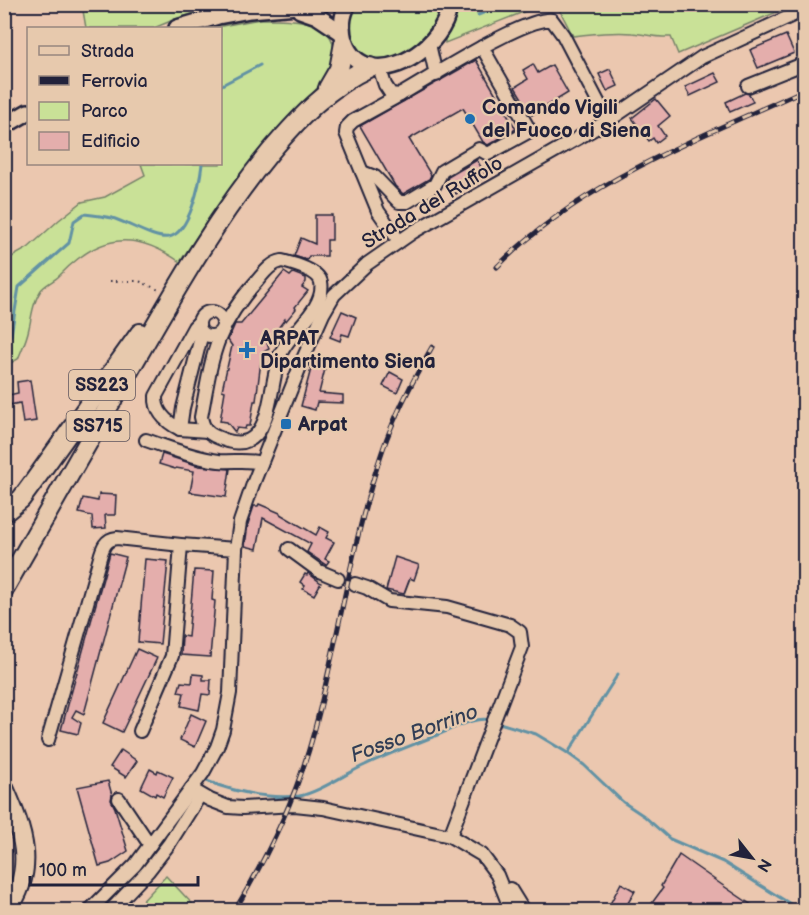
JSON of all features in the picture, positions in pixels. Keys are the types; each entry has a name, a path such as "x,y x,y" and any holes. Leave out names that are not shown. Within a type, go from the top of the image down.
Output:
{"highway":[{"name":"SS715","path":"321,97 339,69 343,38"},
{"name":"SS715","path":"6,588 185,273 241,189 279,142 321,97 346,78 375,67"},
{"name":"SS223","path":"4,513 21,499 165,296 185,273"},
{"path":"4,788 24,839 25,856 22,878 15,898 7,910"}],"main road":[{"path":"181,27 237,12 321,4"},
{"path":"343,38 342,17 348,4"},
{"path":"285,7 312,14 343,38 355,57 375,67 388,66 406,60 429,44 444,25 450,6"},
{"path":"4,126 27,113"}],"street":[{"name":"Strada del Ruffolo","path":"90,910 129,873 196,792 217,747 230,693 236,549 240,522 303,359 323,314 334,296 358,271 399,241 608,121 702,57 804,10"},
{"path":"399,241 378,211 347,137 347,127 400,94 482,47 521,28 544,20 552,20 563,35 608,121"},
{"path":"429,44 436,75"},
{"path":"362,172 375,177 399,202 407,202 435,185 442,171 479,149 488,154 530,131 482,47"},
{"path":"748,86 798,66 804,61"},
{"path":"375,67 387,90 391,94 400,94"},
{"path":"282,261 315,274 321,286 310,315 281,352 268,411 256,433 242,443 220,439 207,431 201,417 211,363 222,329 233,309 272,265 282,261"},
{"path":"180,429 203,315 214,313 220,318 222,329"},
{"path":"207,431 180,429 160,414 156,396 194,327 201,327 213,336 222,329"},
{"path":"281,352 303,359"},
{"path":"146,440 209,459 248,460 261,463"},
{"path":"48,740 106,542 111,538 117,538 236,549"},
{"path":"140,731 171,656 181,545"},
{"path":"289,549 319,571 338,579"},
{"path":"355,584 389,601 447,607 510,626 520,632 522,647 450,836"},
{"path":"111,910 148,871 169,843 196,792 228,807 295,805 342,811 450,836 482,855 497,875 511,910"},
{"path":"119,799 150,845"},
{"path":"497,875 505,880 523,910"}],"path":[{"path":"110,281 139,281 165,296"}],"green space":[{"path":"82,4 225,5 178,18 156,27 86,27"},
{"path":"357,5 440,5 441,7 434,26 410,52 389,61 379,61 361,53 351,39 349,22"},
{"path":"460,5 541,5 445,43 445,37"},
{"path":"557,5 793,5 678,54 671,37 617,32 573,36"},
{"path":"260,19 306,22 326,32 332,40 334,52 331,67 323,82 252,161 180,262 147,244 131,241 116,241 88,252 41,290 34,304 27,336 18,359 5,366 4,240 12,257 28,248 82,202 105,197 145,175 141,165 222,165 222,27 216,27"},
{"path":"166,876 198,910 134,910"}],"building":[{"path":"786,35 794,53 758,68 750,50"},
{"path":"476,60 516,129 488,145 483,142 463,108 409,139 431,175 429,179 403,194 395,186 360,126"},
{"path":"533,64 538,73 552,65 568,93 532,115 515,87 528,79 523,70"},
{"path":"610,69 618,86 607,91 599,74"},
{"path":"715,73 720,82 690,96 685,87"},
{"path":"745,93 749,94 753,102 730,112 726,102"},
{"path":"656,99 670,116 658,126 665,136 656,143 653,138 649,141 632,118"},
{"path":"477,160 486,176 456,194 448,177"},
{"path":"315,215 332,215 332,240 327,240 327,256 309,256 307,260 294,256 301,238 315,244"},
{"name":"ARPAT Dipartimento Siena","path":"284,272 290,276 293,273 306,278 302,287 308,291 267,343 269,349 262,353 256,401 254,401 250,426 246,426 245,429 237,428 235,432 227,422 220,421 225,391 222,390 232,346 228,340 235,324 241,324"},
{"path":"342,311 356,317 349,336 342,334 340,341 330,337"},
{"path":"312,365 325,369 319,393 343,395 343,403 317,402 315,410 301,406"},
{"path":"390,372 403,379 397,393 383,386"},
{"path":"30,380 36,421 23,423 20,403 4,406 4,396 18,393 17,382"},
{"path":"162,454 199,466 230,469 226,497 190,492 194,471 159,464"},
{"path":"99,494 116,495 115,515 105,515 106,528 93,529 92,516 79,513 83,498 98,501"},
{"path":"259,504 280,513 316,535 320,527 329,532 326,538 334,542 325,559 329,561 326,565 307,552 311,544 263,518 257,549 245,546 248,524 254,506"},
{"path":"110,553 126,557 84,714 76,710 72,717 81,723 78,734 61,730"},
{"path":"395,557 419,565 414,580 410,578 404,594 386,590"},
{"path":"145,559 168,561 160,644 138,642"},
{"path":"194,570 214,571 212,600 215,601 210,657 181,655 182,636 188,637"},
{"path":"308,573 321,583 314,595 303,589 305,586 300,582"},
{"path":"137,649 157,658 122,732 103,723"},
{"path":"193,674 203,675 203,680 211,680 210,695 202,694 199,710 181,706 184,693 178,692 181,682 192,683"},
{"path":"191,714 206,721 195,747 180,740"},
{"path":"121,750 137,761 126,777 110,767"},
{"path":"150,769 173,777 163,797 156,793 155,796 141,788"},
{"path":"108,781 111,800 128,851 110,863 99,866 77,787"},
{"path":"679,855 759,910 663,910 652,903 663,888 661,886"},
{"path":"621,883 635,891 624,910 617,910 609,906"}],"waterway":[{"path":"478,15 506,4"},
{"path":"222,85 260,65"},
{"path":"4,344 11,335 19,287 69,243 74,221 84,214 105,217 156,236 169,237 183,226 188,217 193,206 202,165"},
{"path":"568,753 618,674"},
{"name":"Fosso Borrino","path":"204,780 250,794 299,796 323,787 374,761 459,726 472,721 490,720"},
{"name":"Fosso Borrino","path":"496,722 536,734 566,752 670,839 723,862 800,910"}],"railway":[{"path":"497,267 530,237 566,210 604,186 683,145 804,90"},
{"path":"235,910 270,846 299,779 323,697 362,519 372,484 393,423 432,347"}],"place":[{"name":"Comando Vigili del Fuoco di Siena","path":"470,119"},
{"name":"ARPAT Dipartimento Siena","path":"247,350"},
{"name":"Arpat","path":"286,424"}]}
